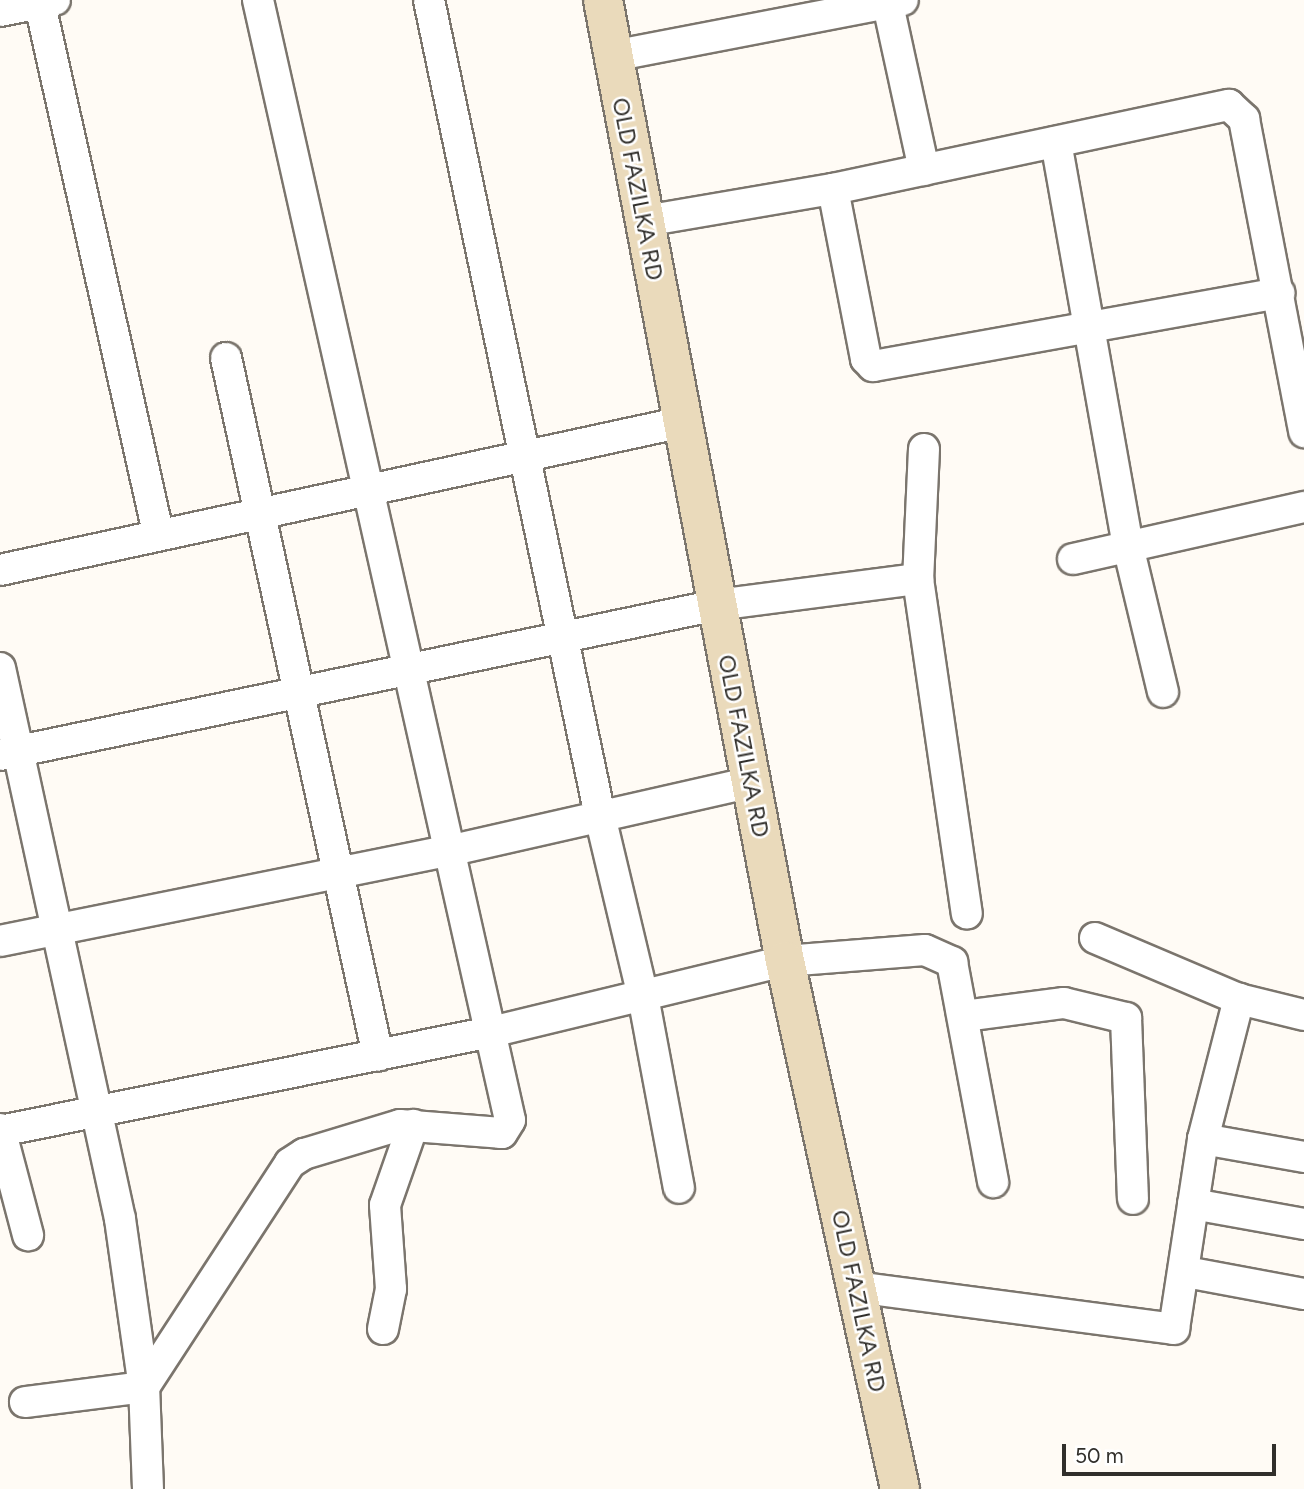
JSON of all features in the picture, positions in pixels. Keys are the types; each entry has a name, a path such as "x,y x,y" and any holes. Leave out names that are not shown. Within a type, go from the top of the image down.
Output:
{"main road":[{"name":"OLD FAZILKA RD","path":"603,0 785,961 900,1489"}],"street":[{"path":"25,1402 144,1387 290,1163 304,1154 384,1128 412,1125 506,1131 510,1120 487,1033 412,670 368,491 258,0"},
{"path":"429,0 600,816 643,996 679,1188"},
{"path":"0,11 44,1 158,533"},
{"path":"613,56 893,1 924,170"},
{"path":"645,221 833,189 1220,106 1239,110 1280,293 1304,432"},
{"path":"1056,142 1128,546 1163,692"},
{"path":"833,189 866,359 873,366 1280,293"},
{"path":"226,358 378,1056"},
{"path":"0,570 158,533 526,458 682,422"},
{"path":"924,449 918,579 967,913"},
{"path":"1073,559 1304,507"},
{"path":"8,753 717,605 918,579"},
{"path":"0,668 8,753 57,928 95,1115 120,1219 144,1387 148,1489"},
{"path":"0,941 340,874 751,782"},
{"path":"1095,938 1239,999 1304,1015"},
{"path":"29,1235 0,1130 95,1115 487,1033 785,961 937,952 952,962 993,1182"},
{"path":"856,1287 1169,1331 1178,1322 1203,1139 1239,999"},
{"path":"964,1016 1064,1003 1126,1018 1133,1199"},
{"path":"383,1329 391,1289 385,1205 412,1125"},
{"path":"1203,1139 1304,1157"},
{"path":"1194,1204 1304,1224"},
{"path":"1186,1272 1304,1294"}]}
